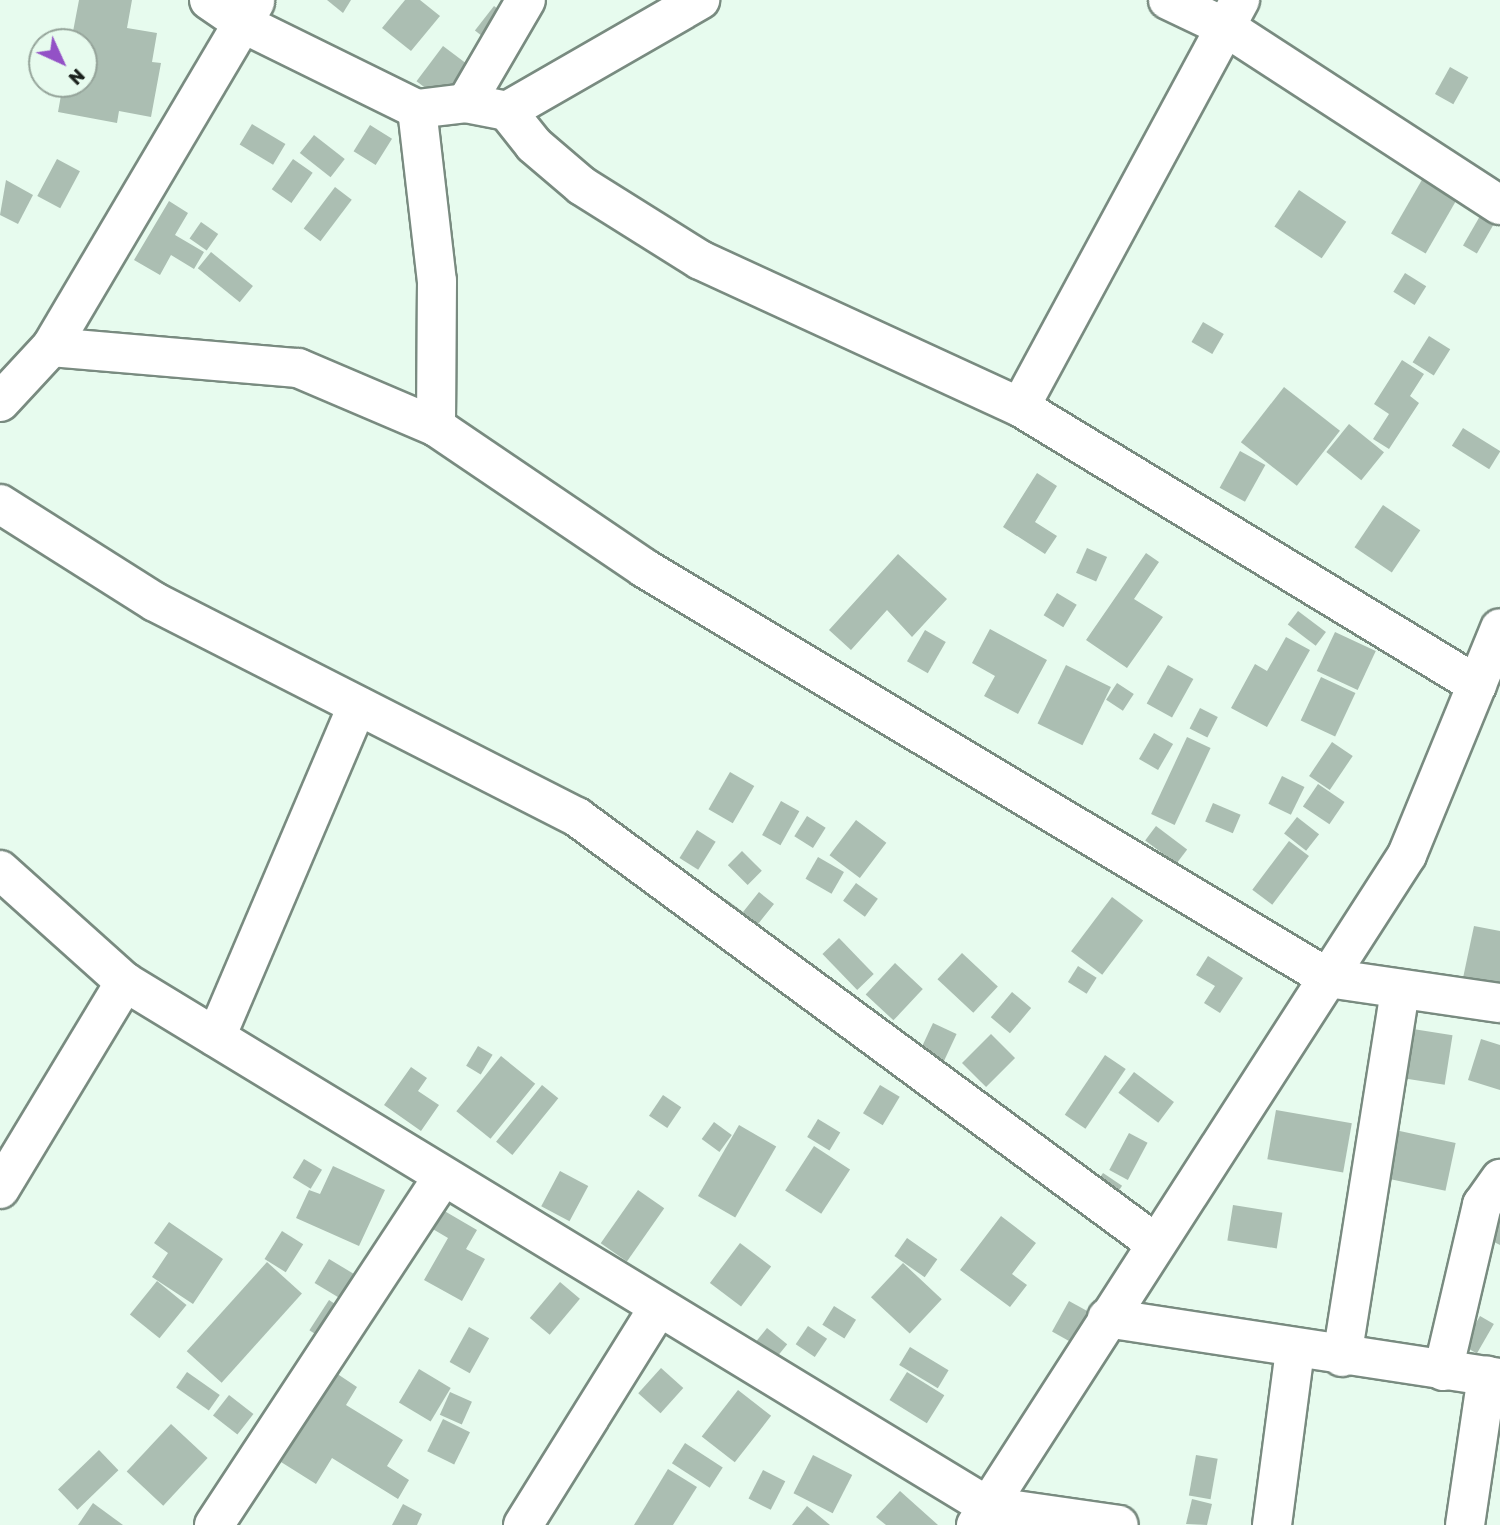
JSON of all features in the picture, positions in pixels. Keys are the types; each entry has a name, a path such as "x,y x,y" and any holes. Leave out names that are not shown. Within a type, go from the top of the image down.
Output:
{"street":[{"path":"209,0 250,12 417,109 466,103 507,111 534,145 582,186 700,260 1020,407 1477,685"},
{"path":"466,103 526,0"},
{"path":"507,111 700,0"},
{"path":"1168,0 1234,14 1500,205"},
{"path":"0,402 51,347 250,12"},
{"path":"1020,407 1234,14"},
{"path":"417,109 437,281 436,427"},
{"path":"51,347 298,368 436,427 644,568 1328,978 1500,1003"},
{"path":"0,504 155,602 577,817 1156,1243"},
{"path":"981,1515 1407,855 1500,628"},
{"path":"216,1037 357,706"},
{"path":"0,870 125,982 443,1176 981,1515 1119,1525"},
{"path":"0,1189 125,982"},
{"path":"1342,1357 1400,990"},
{"path":"214,1525 443,1176"},
{"path":"1443,1371 1482,1205 1500,1180"},
{"path":"523,1525 657,1310"},
{"path":"1107,1318 1294,1351 1493,1377 1465,1525"},
{"path":"1272,1525 1294,1351"}],"building":[{"path":"79,0 132,0 127,28 157,33 152,62 161,63 151,117 119,111 117,123 58,112 60,98 98,98 98,28 74,28"},
{"path":"327,0 351,0 343,13"},
{"path":"405,0 420,0 440,16 411,51 382,28"},
{"path":"494,6 508,17 489,42 475,30"},
{"path":"443,46 467,64 440,99 417,81"},
{"path":"1450,67 1468,77 1453,104 1435,94"},
{"path":"252,124 285,144 273,165 240,145"},
{"path":"370,125 392,139 376,165 354,151"},
{"path":"314,135 345,159 331,177 300,153"},
{"path":"57,159 80,171 60,208 37,196"},
{"path":"293,159 313,173 291,203 272,189"},
{"path":"1423,178 1458,198 1426,253 1391,233"},
{"path":"6,180 33,195 18,224 0,215"},
{"path":"335,187 352,200 320,241 304,229"},
{"path":"1299,190 1346,222 1322,258 1274,226"},
{"path":"169,201 188,213 175,235 204,252 194,269 171,255 160,275 134,260"},
{"path":"1480,216 1494,224 1477,253 1463,245"},
{"path":"201,222 218,234 207,250 190,238"},
{"path":"211,252 253,286 240,302 198,268"},
{"path":"1405,273 1426,286 1415,305 1393,292"},
{"path":"1203,322 1224,334 1212,354 1192,342"},
{"path":"1429,336 1450,349 1434,376 1413,362"},
{"path":"1402,360 1424,374 1410,396 1419,403 1389,449 1373,439 1389,414 1374,404"},
{"path":"1284,387 1340,431 1297,486 1241,442"},
{"path":"1349,424 1384,452 1361,480 1326,452"},
{"path":"1463,428 1500,451 1489,469 1452,446"},
{"path":"1240,451 1265,465 1245,502 1220,488"},
{"path":"1037,473 1057,486 1035,522 1057,536 1045,554 1003,527"},
{"path":"1383,505 1420,530 1392,572 1354,547"},
{"path":"1087,548 1107,557 1096,582 1076,573"},
{"path":"1146,553 1159,562 1134,599 1163,617 1127,668 1086,640"},
{"path":"898,554 947,599 912,637 887,610 851,650 829,630"},
{"path":"1057,593 1077,605 1063,627 1044,615"},
{"path":"1298,611 1326,632 1316,646 1288,625"},
{"path":"990,629 1047,660 1018,714 984,696 995,676 972,663"},
{"path":"925,630 946,642 928,673 907,661"},
{"path":"1335,632 1376,651 1358,690 1317,671"},
{"path":"1286,637 1310,650 1267,727 1231,708 1255,664 1267,671"},
{"path":"1066,665 1111,687 1082,745 1038,723"},
{"path":"1168,665 1193,679 1172,718 1147,703"},
{"path":"1321,677 1355,693 1335,737 1301,721"},
{"path":"1117,683 1134,694 1123,711 1106,700"},
{"path":"1200,708 1218,717 1207,738 1190,728"},
{"path":"1154,733 1173,744 1158,770 1139,759"},
{"path":"1187,737 1211,748 1175,825 1151,814"},
{"path":"1332,742 1353,756 1330,790 1309,776"},
{"path":"730,772 754,786 733,823 708,809"},
{"path":"1282,776 1304,787 1291,815 1268,804"},
{"path":"1318,784 1345,802 1329,824 1303,806"},
{"path":"781,801 799,811 780,845 762,835"},
{"path":"1213,803 1241,815 1233,833 1205,821"},
{"path":"807,816 826,828 813,848 794,836"},
{"path":"1297,817 1319,834 1306,851 1284,834"},
{"path":"856,820 886,843 860,878 830,855"},
{"path":"1156,826 1187,849 1176,864 1145,840"},
{"path":"697,830 716,842 698,870 680,858"},
{"path":"1289,841 1309,856 1272,905 1252,890"},
{"path":"742,851 762,871 748,885 728,865"},
{"path":"818,857 844,872 831,894 806,879"},
{"path":"856,883 878,899 865,917 843,901"},
{"path":"759,892 774,904 747,938 716,914 727,900 743,912"},
{"path":"1112,897 1143,920 1102,975 1071,951"},
{"path":"1474,926 1500,931 1500,985 1463,978"},
{"path":"839,938 874,974 857,990 822,954"},
{"path":"962,953 998,986 973,1013 937,979"},
{"path":"1208,956 1243,978 1220,1013 1204,1003 1215,986 1196,975"},
{"path":"895,963 923,989 893,1020 866,994"},
{"path":"1078,966 1097,978 1087,994 1068,982"},
{"path":"1012,992 1031,1008 1010,1033 991,1017"},
{"path":"933,1023 957,1034 942,1066 918,1055"},
{"path":"1413,1029 1453,1035 1445,1085 1405,1078"},
{"path":"991,1034 1015,1058 986,1087 962,1063"},
{"path":"1481,1039 1500,1045 1500,1090 1468,1080"},
{"path":"478,1046 493,1055 481,1074 466,1066"},
{"path":"1105,1055 1126,1069 1085,1129 1065,1115"},
{"path":"501,1056 535,1084 491,1139 456,1111"},
{"path":"411,1067 427,1078 418,1091 439,1105 421,1131 384,1105"},
{"path":"1134,1072 1174,1102 1158,1123 1118,1093"},
{"path":"542,1085 558,1098 512,1155 496,1142"},
{"path":"880,1085 900,1097 883,1125 863,1113"},
{"path":"663,1095 681,1107 667,1128 649,1116"},
{"path":"1276,1110 1352,1123 1343,1173 1267,1159"},
{"path":"818,1119 840,1132 829,1150 807,1137"},
{"path":"714,1122 732,1135 719,1152 702,1139"},
{"path":"739,1125 776,1146 735,1218 698,1196"},
{"path":"1395,1130 1456,1143 1445,1191 1385,1178"},
{"path":"1129,1133 1148,1143 1128,1180 1109,1170"},
{"path":"814,1146 850,1169 821,1214 785,1190"},
{"path":"304,1159 322,1170 311,1189 293,1178"},
{"path":"333,1166 385,1190 359,1246 296,1218 309,1190 320,1194"},
{"path":"560,1171 588,1186 569,1221 541,1206"},
{"path":"1103,1173 1122,1186 1108,1207 1089,1194"},
{"path":"638,1190 664,1208 627,1262 601,1243"},
{"path":"1233,1205 1282,1213 1277,1248 1227,1241"},
{"path":"441,1209 477,1230 466,1249 485,1259 462,1301 424,1280 448,1238 431,1228"},
{"path":"1493,1212 1500,1215 1500,1245 1482,1236"},
{"path":"1001,1216 1036,1243 1012,1274 1027,1285 1010,1307 960,1270"},
{"path":"169,1222 223,1259 193,1304 152,1277 168,1253 154,1243"},
{"path":"282,1231 303,1244 286,1272 265,1259"},
{"path":"907,1238 937,1259 925,1277 894,1256"},
{"path":"740,1243 771,1266 741,1306 710,1283"},
{"path":"329,1259 368,1282 353,1306 315,1283"},
{"path":"267,1262 302,1293 222,1383 187,1351"},
{"path":"903,1263 942,1299 910,1334 871,1297"},
{"path":"157,1281 187,1305 159,1338 130,1314"},
{"path":"560,1282 580,1299 550,1335 530,1318"},
{"path":"329,1300 346,1311 326,1341 309,1330"},
{"path":"1069,1301 1091,1313 1074,1344 1052,1332"},
{"path":"834,1306 856,1320 844,1338 822,1325"},
{"path":"1480,1316 1494,1324 1477,1353 1463,1345"},
{"path":"808,1326 827,1339 815,1357 796,1344"},
{"path":"469,1327 489,1338 470,1373 450,1362"},
{"path":"767,1328 787,1344 771,1364 751,1347"},
{"path":"910,1347 949,1370 938,1388 899,1365"},
{"path":"661,1368 683,1388 661,1413 638,1393"},
{"path":"419,1369 451,1388 431,1421 399,1402"},
{"path":"187,1372 220,1395 209,1411 176,1388"},
{"path":"907,1372 944,1395 927,1423 890,1400"},
{"path":"336,1373 357,1387 346,1405 403,1440 387,1466 409,1480 398,1499 332,1458 316,1484 281,1462"},
{"path":"738,1390 771,1416 735,1462 702,1436"},
{"path":"450,1392 472,1402 462,1425 440,1415"},
{"path":"229,1395 253,1414 237,1435 213,1415"},
{"path":"443,1419 470,1432 454,1465 427,1451"},
{"path":"171,1424 208,1458 163,1506 127,1472"},
{"path":"685,1443 723,1468 710,1488 672,1463"},
{"path":"99,1450 118,1470 77,1510 58,1490"},
{"path":"813,1455 852,1475 833,1513 793,1493"},
{"path":"1196,1455 1218,1459 1211,1499 1189,1495"},
{"path":"668,1469 697,1487 673,1525 634,1525"},
{"path":"763,1470 785,1481 771,1510 748,1499"},
{"path":"900,1491 938,1525 886,1525 876,1517"},
{"path":"1192,1499 1212,1504 1207,1525 1186,1524"},
{"path":"93,1503 123,1525 78,1525"},
{"path":"403,1504 422,1514 417,1525 392,1525"},
{"path":"807,1506 830,1525 792,1525"}]}
